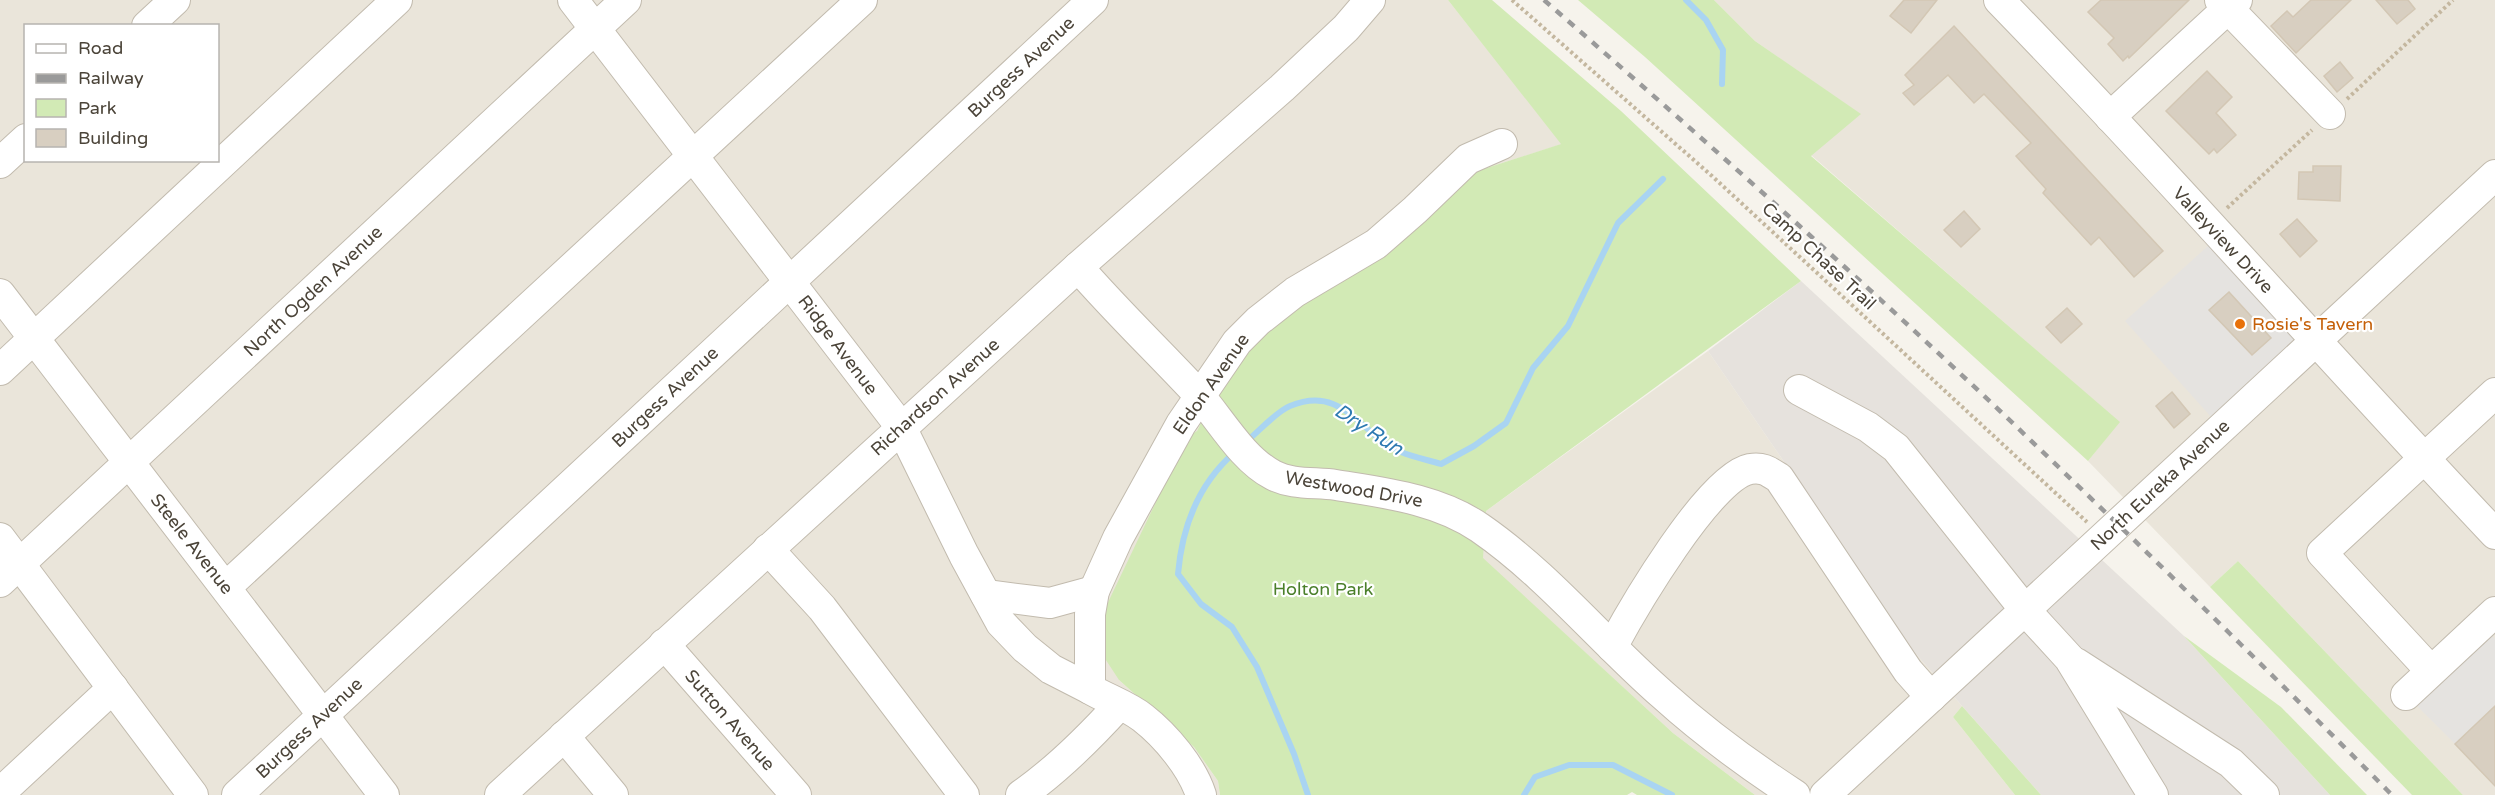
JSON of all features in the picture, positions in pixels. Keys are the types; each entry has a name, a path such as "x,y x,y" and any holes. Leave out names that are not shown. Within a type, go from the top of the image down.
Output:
{"street":[{"path":"149,24 175,0"},
{"path":"0,370 397,0"},
{"name":"Ridge Avenue","path":"573,0 901,427 943,513 1002,623 1025,648 1051,669 1090,689"},
{"name":"North Ogden Avenue","path":"10,572 626,0"},
{"path":"226,587 862,0"},
{"name":"Burgess Avenue","path":"237,795 1093,0"},
{"name":"Richardson Avenue","path":"500,795 901,427 1078,267 1282,88 1346,28 1370,0"},
{"name":"Valleyview Drive","path":"1999,0 2495,534"},
{"path":"2110,117 2228,3 2330,114"},
{"path":"0,163 24,141"},
{"name":"Eldon Avenue","path":"1090,689 1090,614 1094,591 1118,538 1199,396 1237,342 1258,321 1295,292 1376,244 1468,159 1502,144"},
{"name":"North Eureka Avenue","path":"1827,794 2495,175"},
{"name":"Westwood Drive","path":"1078,267 1120,316 1199,396 1226,430 1254,460 1272,475 1295,482 1334,485 1431,503 1469,521 1505,545 1663,695 1735,754 1795,795"},
{"name":"Steele Avenue","path":"0,294 384,795"},
{"path":"1799,390 1868,427 1896,448 2025,610 2069,658 2153,795"},
{"path":"2431,671 2322,553 2495,393"},
{"path":"1612,647 1635,604 1693,520 1730,479 1747,470 1764,468 1779,478 1908,670 1931,697"},
{"path":"0,538 10,572 113,688 193,795"},
{"path":"768,549 822,608 964,795"},
{"path":"986,595 1050,603 1094,591"},
{"path":"2406,694 2495,612"},
{"name":"Sutton Avenue","path":"664,644 795,795"},
{"path":"2069,658 2231,763 2265,795"},
{"path":"0,794 113,688"},
{"path":"1090,689 1143,717 1183,759 1201,795"},
{"path":"1023,794 1085,741 1119,705"},
{"path":"564,736 613,795"}],"path":[{"name":"Camp Chase Trail","path":"1512,0 1712,176 2104,538"}],"shaded area":[{"path":"0,0 1448,0 1562,144 1462,176 1232,360 1197,431 1119,680 1194,747 1218,781 1220,795 0,795"},
{"path":"1714,0 2495,0 2495,795 2463,795 2238,561 2210,587 2088,461 2119,422 1811,155 1860,114 1755,41"},
{"path":"2219,236 2316,342 2221,428 2125,321"},
{"path":"1801,281 2184,636 2330,795 2041,795 1916,654 1708,351"},
{"path":"1708,351 1916,654 1962,706 1953,717 2015,795 1755,795 1673,733 1482,558 1486,511"},
{"path":"2482,625 2495,639 2495,706 2455,744 2406,695"}],"green space":[{"name":"Holton Park","path":"1448,0 1492,0 1621,111 1801,281 1486,511 1483,558 1673,733 1755,795 1637,795 1632,792 1627,795 1220,795 1218,781 1194,747 1119,680 1102,654 1101,617 1187,437 1197,431 1232,360 1462,176 1561,144"},
{"path":"1578,0 1714,0 1755,41 1861,114 1811,156 2120,422 2088,461 1645,57"},
{"path":"2238,561 2463,795 2412,795 2210,587"},
{"path":"2184,636 2281,707 2367,795 2330,795"},
{"path":"1962,706 2041,795 2015,795 1953,717"}],"building":[{"path":"1904,0 1937,0 1911,33 1890,16"},
{"path":"2101,0 2189,0 2129,58 2128,56 2123,61 2108,44 2114,38 2088,12"},
{"path":"2311,0 2351,0 2296,53 2271,26 2287,11 2293,17"},
{"path":"2376,0 2408,0 2415,9 2397,24"},
{"path":"1954,26 2163,251 2134,277 2099,237 2091,245 2043,193 2046,189 2016,156 2031,143 1984,94 1974,103 1948,75 1914,105 1903,93 1914,85 1905,75"},
{"path":"2340,62 2353,78 2337,92 2324,76"},
{"path":"2207,71 2232,97 2216,113 2236,135 2217,153 2214,149 2209,154 2166,111"},
{"path":"2313,166 2341,166 2340,201 2298,199 2299,172 2313,172"},
{"path":"1964,211 1980,229 1961,247 1944,230"},
{"path":"2297,219 2317,241 2300,257 2280,234"},
{"name":"Rosie's Tavern","path":"2229,292 2271,338 2252,355 2209,310"},
{"path":"2067,308 2082,324 2061,343 2046,327"},
{"path":"2172,392 2190,414 2174,428 2156,406"},
{"path":"2495,706 2495,786 2455,744"}],"waterway":[{"name":"Dry Run","path":"1686,0 1706,20 1723,50 1722,84"},
{"name":"Dry Run","path":"1247,441 1290,406 1309,401 1324,401 1338,406 1386,444 1406,454 1441,464 1474,446 1506,423 1533,368 1568,326 1618,223 1663,179"},
{"name":"Dry Run","path":"1235,452 1211,478 1194,507 1183,540 1178,574 1201,604 1232,627 1257,667 1294,754 1308,795"},
{"name":"Dry Run","path":"1524,795 1535,777 1569,765 1613,765 1672,795"}],"railway":[{"path":"1544,0 1774,203 1944,358 2148,554 2392,795"}],"place":[{"name":"Rosie's Tavern","path":"2240,324"}]}
